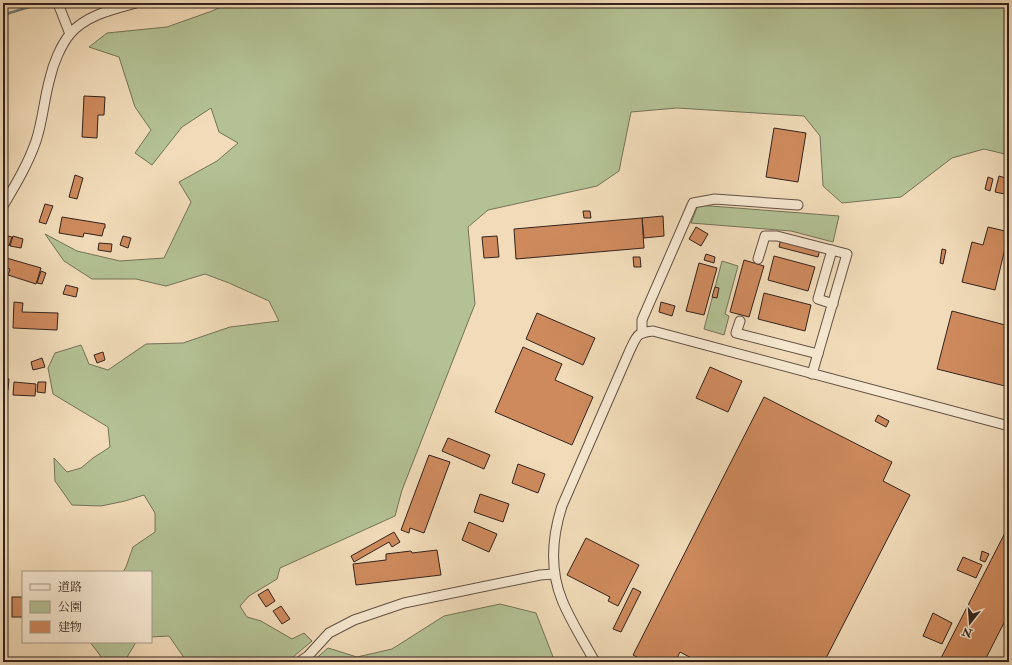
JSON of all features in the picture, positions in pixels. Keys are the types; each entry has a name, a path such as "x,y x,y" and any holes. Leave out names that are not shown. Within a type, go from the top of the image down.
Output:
{"street":[{"path":"60,3 59,6 70,34"},
{"path":"3,205 21,176 30,157 40,126 54,64 63,44 76,28 98,15 136,3"},
{"path":"642,332 642,320 693,203 715,199 798,205"},
{"path":"758,259 765,236 777,236 847,254 812,374"},
{"path":"832,250 818,299 833,304"},
{"path":"740,321 736,333 818,354"},
{"path":"595,662 562,600 557,585 554,574 553,559 555,531 562,506 630,350 636,338 642,332 653,331 1009,426"},
{"path":"299,662 308,656 329,633 354,620 404,603 540,575 554,574"}],"green space":[{"path":"230,3 867,3 880,8 994,5 1009,8 1009,155 984,149 952,158 901,197 842,203 823,186 820,136 804,116 677,108 631,112 619,171 597,186 488,210 468,227 475,304 402,490 395,516 280,568 277,579 249,596 240,606 247,617 261,621 292,639 304,633 312,641 287,662 187,662 169,636 152,637 152,571 124,571 133,547 155,532 155,513 144,495 101,506 72,505 55,481 54,458 67,472 81,468 110,447 108,427 53,394 48,368 55,353 81,345 89,364 108,370 146,344 183,343 230,327 279,321 269,301 205,274 166,286 136,279 92,279 64,261 45,234 77,251 120,261 164,258 191,202 179,182 217,161 238,143 219,132 211,108 182,127 152,165 135,153 151,130 135,107 119,57 89,47 107,33 167,27"},
{"path":"698,205 839,216 833,242 791,231 691,223"},
{"path":"722,261 738,266 725,314 729,316 724,335 704,329"},
{"path":"500,604 536,613 555,662 312,662 328,648 357,657 392,649 444,616"},
{"path":"91,643 135,643 126,659 102,658"}],"building":[{"path":"84,96 105,97 104,115 98,115 97,138 82,137"},
{"path":"774,128 806,133 798,182 766,177"},
{"path":"75,175 83,178 77,199 69,197"},
{"path":"999,176 1009,179 1009,195 995,192"},
{"path":"988,177 993,179 990,191 985,189"},
{"path":"45,204 53,206 46,224 39,222"},
{"path":"583,211 590,211 591,218 584,218"},
{"path":"663,216 664,236 644,238 642,218"},
{"path":"62,217 105,224 105,228 102,236 84,233 83,237 59,233"},
{"path":"642,218 644,248 516,259 514,229"},
{"path":"696,227 708,234 701,246 689,239"},
{"path":"988,227 1009,232 995,290 962,282 972,242 983,245"},
{"path":"3,235 12,237 9,246 3,244"},
{"path":"13,236 23,239 21,248 10,246"},
{"path":"123,236 131,238 128,248 120,245"},
{"path":"497,236 499,257 484,258 482,237"},
{"path":"781,238 820,249 818,257 779,247"},
{"path":"99,243 112,244 111,252 98,250"},
{"path":"942,249 946,250 943,264 940,263"},
{"path":"706,254 715,257 714,263 704,260"},
{"path":"774,256 815,267 808,291 768,280"},
{"path":"3,257 41,268 36,284 8,275 10,269 3,267"},
{"path":"633,257 640,257 641,267 634,267"},
{"path":"744,260 764,266 749,317 730,312"},
{"path":"699,263 717,268 704,315 686,311"},
{"path":"41,271 46,273 42,284 37,283"},
{"path":"66,285 78,288 76,297 63,294"},
{"path":"715,287 719,288 717,298 712,297"},
{"path":"764,293 811,305 805,331 758,319"},
{"path":"14,302 23,303 22,312 58,313 57,330 13,328"},
{"path":"661,302 675,306 672,316 659,312"},
{"path":"952,311 1009,326 1009,387 937,369"},
{"path":"537,313 595,338 583,365 526,339"},
{"path":"523,347 562,364 555,380 593,397 572,445 495,412"},
{"path":"103,352 105,360 97,363 94,355"},
{"path":"42,358 45,367 33,370 31,362"},
{"path":"710,367 742,381 728,412 696,398"},
{"path":"4,379 9,379 8,390 3,389"},
{"path":"14,382 36,384 35,396 13,395"},
{"path":"38,382 46,382 45,393 37,392"},
{"path":"764,397 892,462 883,481 910,495 824,662 699,662 680,652 675,662 647,662 633,655"},
{"path":"878,415 889,421 886,427 875,421"},
{"path":"448,438 490,455 484,469 442,451"},
{"path":"429,455 450,462 424,533 410,528 409,533 401,530"},
{"path":"518,464 545,474 538,493 512,483"},
{"path":"480,494 509,504 503,522 474,512"},
{"path":"469,522 497,534 489,552 462,540"},
{"path":"1009,525 1009,613 984,662 939,662"},
{"path":"394,532 400,542 392,547 389,542 354,562 351,556"},
{"path":"586,538 639,565 618,606 608,601 610,597 567,575"},
{"path":"437,550 441,575 356,585 353,564 386,560 386,554"},
{"path":"982,551 989,554 985,562 980,560"},
{"path":"963,557 982,565 976,578 957,570"},
{"path":"633,588 641,592 621,632 613,629"},
{"path":"268,589 275,601 266,607 258,595"},
{"path":"12,597 22,597 22,617 12,617"},
{"path":"281,606 290,619 282,624 273,611"},
{"path":"933,613 952,623 942,644 923,636"}],"waterway":[{"path":"3,15 42,3"}]}
